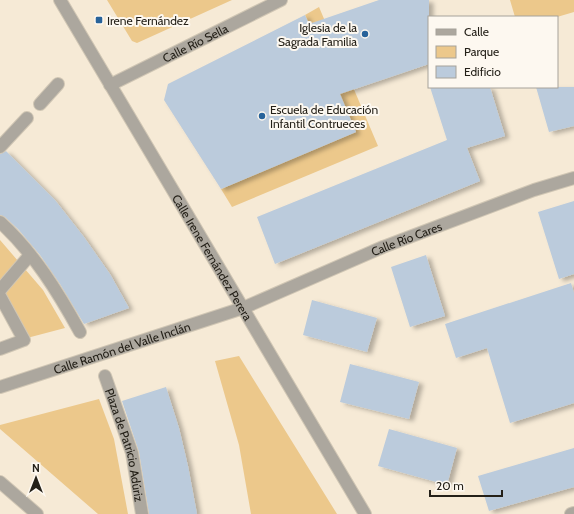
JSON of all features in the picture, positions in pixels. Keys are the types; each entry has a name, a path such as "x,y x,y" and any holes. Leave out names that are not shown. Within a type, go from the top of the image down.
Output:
{"street":[{"name":"Calle Irene Fernández Perera","path":"60,0 365,514"},
{"name":"Calle Río Sella","path":"110,85 281,0"},
{"path":"40,104 58,84"},
{"path":"0,147 27,118"},
{"name":"Calle Río Cares","path":"243,308 383,247 534,190 574,178"},
{"path":"0,222 30,255 64,303 80,332"},
{"path":"0,290 30,255"},
{"path":"0,296 24,340 0,349"},
{"name":"Calle Ramón del Valle Inclán","path":"0,387 243,308"},
{"name":"Plaza de Patricio Adúriz","path":"105,376 132,453 142,514"},
{"path":"0,482 37,514"}],"green space":[{"path":"107,0 232,0 137,43 132,41"},
{"path":"510,0 574,0 574,12 558,17 515,16"},
{"path":"319,7 378,146 232,207 221,189 356,132 305,15"},
{"path":"0,240 43,290 65,328 27,338 0,292"},
{"path":"239,356 337,514 251,514 239,445 215,361"},
{"path":"99,399 114,439 128,514 98,514 0,429 0,425"}],"building":[{"name":"Escuela de Educación Infantil Contrueces","path":"379,0 429,0 428,64 340,94 356,132 221,189 164,100 168,84 305,15 309,24"},
{"path":"574,87 574,126 549,132 536,88"},
{"path":"430,88 490,88 505,136 467,148 480,181 275,264 257,217 447,140"},
{"path":"6,151 55,200 84,237 110,274 129,308 84,324 60,284 40,255 18,229 5,217 0,215 0,154"},
{"path":"574,201 574,274 559,279 538,212"},
{"path":"426,255 445,316 410,327 391,267"},
{"path":"571,283 574,293 574,403 510,423 487,348 456,358 445,324"},
{"path":"312,300 377,318 367,352 303,335"},
{"path":"350,364 419,382 409,419 340,402"},
{"path":"166,387 179,428 197,514 149,514 139,452 122,401"},
{"path":"389,429 457,448 447,485 378,466"},
{"path":"574,448 574,487 489,511 478,476"}],"place":[{"name":"Irene Fernández","path":"99,20"},
{"name":"Iglesia de la Sagrada Familia","path":"365,34"},
{"name":"Escuela de Educación Infantil Contrueces","path":"262,116"}]}
